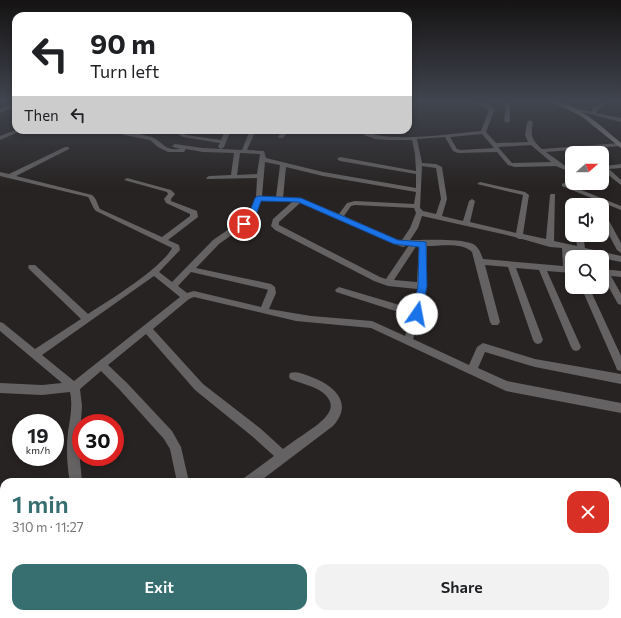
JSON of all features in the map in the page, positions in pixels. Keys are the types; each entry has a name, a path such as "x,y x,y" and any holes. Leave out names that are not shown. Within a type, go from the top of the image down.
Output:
{"main road":[{"path":"604,131 620,146"}],"street":[{"path":"529,131 528,136 533,143 556,164 565,169"},
{"path":"368,134 373,137 414,138 483,132 508,162 515,166 556,164"},
{"path":"0,138 12,133"},
{"path":"126,134 152,139 160,146 170,151 190,148"},
{"path":"181,134 185,136 223,142"},
{"path":"219,150 226,134"},
{"path":"234,177 240,151 251,134"},
{"path":"446,135 455,150 460,152 533,143"},
{"path":"403,244 414,228 419,210 418,147 414,138"},
{"path":"173,286 216,242 249,220 253,215 258,198 262,159 262,152 175,146"},
{"path":"609,147 620,146"},
{"path":"11,176 67,148"},
{"path":"542,151 565,149"},
{"path":"262,159 345,178 418,190"},
{"path":"340,159 419,173"},
{"path":"279,199 283,164"},
{"path":"418,164 436,166 439,168 444,199 438,218"},
{"path":"609,167 621,166"},
{"path":"609,173 621,183"},
{"path":"0,174 90,196 98,210 164,240 173,245 176,250 154,272 34,355"},
{"path":"209,178 260,176"},
{"path":"127,180 171,192 167,198 168,202 195,215 164,240"},
{"path":"480,184 526,195 519,237"},
{"path":"564,185 621,208"},
{"path":"550,244 553,195"},
{"path":"258,198 299,200 392,241 403,244 467,245 476,251 495,322"},
{"path":"299,200 276,221 275,226 366,275 388,283 423,286"},
{"path":"466,224 472,201"},
{"path":"340,217 349,204 355,203 419,210 438,218 581,250 580,242"},
{"path":"609,226 619,241 621,250"},
{"path":"388,283 418,244"},
{"path":"408,341 417,314 423,286 418,244"},
{"path":"609,256 621,259"},
{"path":"480,262 565,270"},
{"path":"511,264 538,340"},
{"path":"32,267 87,319"},
{"path":"542,268 576,347"},
{"path":"189,269 268,286 272,289 272,293 264,311"},
{"path":"154,272 186,297"},
{"path":"609,273 621,274"},
{"path":"609,282 621,302"},
{"path":"339,290 417,314"},
{"path":"0,388 42,390 74,387 186,297 194,294 264,311 312,320 364,323 381,328 472,371 516,389 621,408"},
{"path":"588,294 621,367"},
{"path":"0,326 74,387 77,394 78,404 73,439 76,478"},
{"path":"146,328 199,387 257,433 282,457"},
{"path":"472,371 483,347 535,363 621,379"},
{"path":"101,365 123,386 168,435 175,447 183,478"},
{"path":"253,478 331,420 335,414 336,408 333,396 323,388 294,376"}],"route":[{"path":"244,224 253,215 258,198 293,199 308,202 385,238 403,244 423,244 423,286 417,314"}]}
